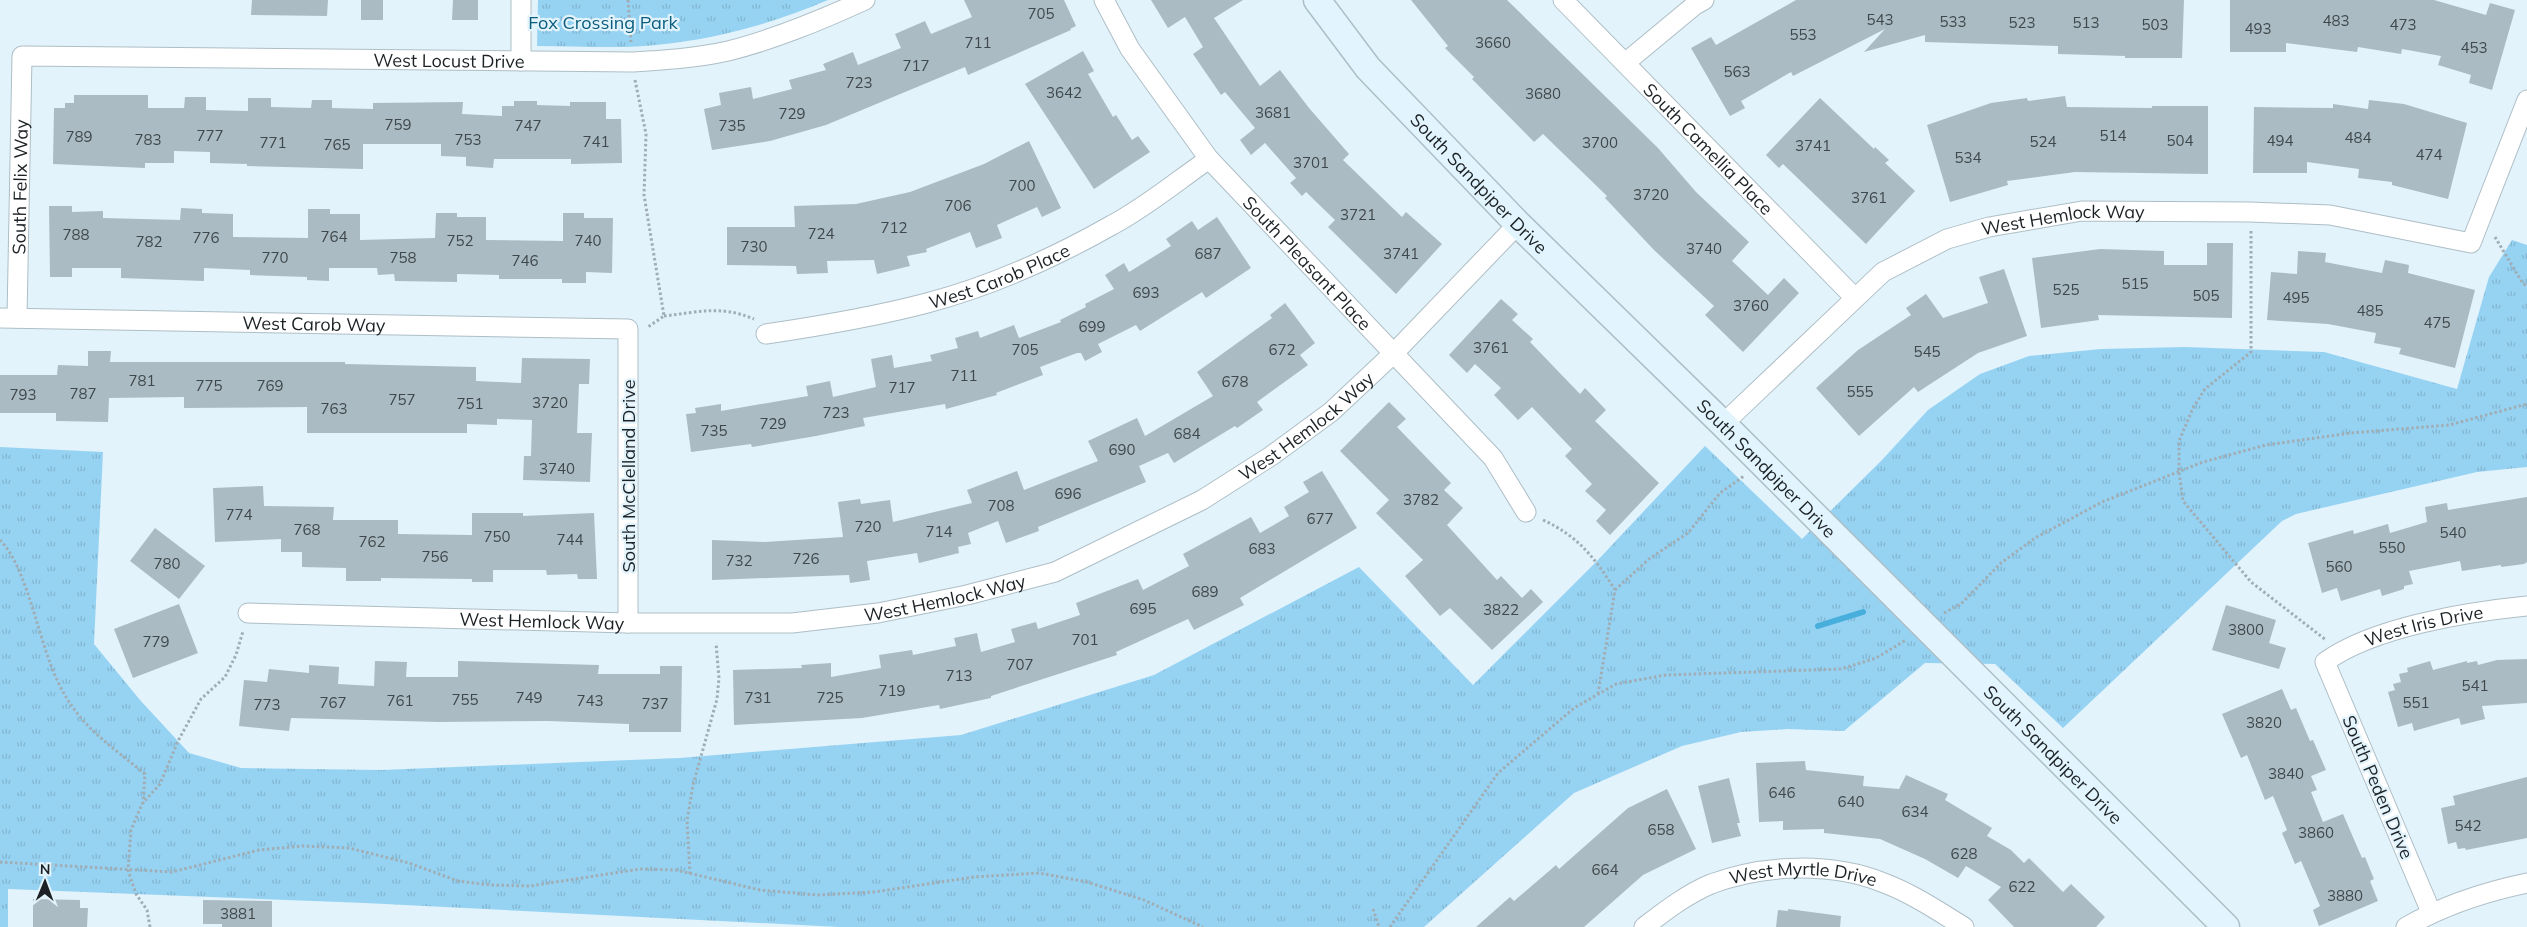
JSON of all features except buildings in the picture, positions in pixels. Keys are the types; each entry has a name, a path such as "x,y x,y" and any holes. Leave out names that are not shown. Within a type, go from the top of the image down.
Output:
{"street":[{"path":"521,0 521,61"},
{"name":"West Locust Drive","path":"22,56 633,62 687,58 728,51 790,32 865,0"},
{"name":"South Pleasant Place","path":"1104,0 1130,49 1209,159 1395,352 1493,458 1526,512"},
{"name":"South Sandpiper Drive","path":"1317,0 1368,68 1518,224 1723,424 2226,927"},
{"name":"South Camellia Place","path":"1563,0 1854,297"},
{"path":"1625,62 1695,5 1704,0"},
{"name":"South Felix Way","path":"9,318 22,56"},
{"path":"2481,214 2527,100"},
{"name":"West Carob Place","path":"766,334 864,318 927,303 984,285 1051,256 1113,225 1209,159"},
{"name":"West Hemlock Way","path":"1723,424 1854,297 1883,272 1947,239 2031,218 2082,211 2250,212 2330,215 2471,243 2481,214"},
{"name":"West Hemlock Way","path":"248,614 628,623 792,623 878,613 967,595 1055,572 1202,500 1271,456 1331,412 1395,352 1518,224"},
{"name":"West Carob Way","path":"9,318 628,329"},
{"name":"South McClelland Drive","path":"628,329 628,623"},
{"name":"West Iris Drive","path":"2332,657 2380,635 2497,609 2527,606"},
{"name":"South Peden Drive","path":"2332,657 2431,912"},
{"name":"West Myrtle Drive","path":"1644,927 1671,906 1711,884 1751,873 1806,868 1841,871 1883,882 1921,900 1964,927"},
{"path":"2406,927 2431,912 2488,891 2527,883"}],"path":[{"path":"628,0 632,45"},
{"path":"635,77 646,134 643,159 644,195 664,316"},
{"path":"2250,212 2251,352 2205,389 2193,408 2178,441 2179,472 2183,501 2251,582 2309,625 2332,657"},
{"path":"2481,214 2522,282 2527,287"},
{"path":"628,349 648,326 664,316 713,310 734,310 785,331"},
{"path":"1598,694 1615,590 1649,559 1688,533 1720,493 1760,463"},
{"path":"1526,512 1565,531 1596,561 1615,590"},
{"path":"0,540 15,561 45,653 73,709 110,748 145,774 142,804 131,830 128,870 136,894 147,910 150,927"},
{"path":"142,804 160,784 178,741 201,700 225,678 236,655 248,614"},
{"path":"690,874 687,821 693,785 717,699 719,678 714,623"},
{"path":"0,862 172,872 259,850 302,846 349,848 409,863 458,881 490,885 530,886 640,869 676,870 760,890 817,895 874,892 974,877 1039,874 1087,882 1144,900 1203,927"},
{"path":"1373,909 1379,927"}],"green space":[{"name":"Fox Crossing Park","path":"538,0 828,0 765,23 700,39 656,45 611,47 537,46"},
{"path":"2512,240 2527,245 2527,467 2477,472 2296,514 2282,521 2063,728 1995,664 1925,663 1844,731 1788,729 1741,732 1682,746 1574,793 1424,927 839,927 365,903 8,889 8,927 0,927 0,447 103,452 94,644 140,700 189,753 241,768 382,770 680,758 961,735 1154,675 1359,567 1473,685 1597,561 1705,446 1802,539 1882,460 1928,410 1980,374 2029,356 2101,349 2185,347 2324,352 2457,389 2489,277"}],"waterway":[{"path":"1818,626 1863,612"}]}
